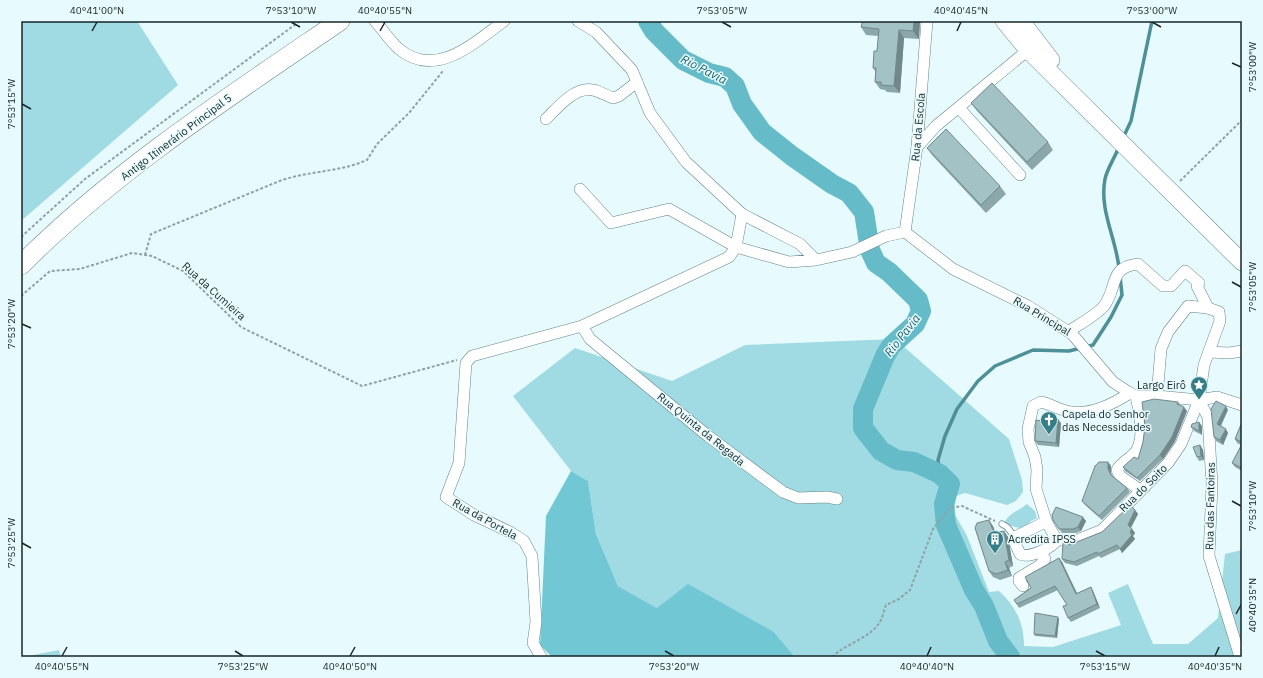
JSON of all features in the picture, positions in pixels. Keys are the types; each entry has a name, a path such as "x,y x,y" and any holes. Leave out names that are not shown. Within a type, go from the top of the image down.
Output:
{"highway":[{"name":"Antigo Itinerário Principal 5","path":"21,265 45,241 137,163 213,108 340,21"}],"main road":[{"path":"1016,26 1028,50 1242,262"},
{"path":"1016,26 1065,76 1094,115"}],"street":[{"path":"375,21 400,49 417,59 432,61 453,57 504,21"},
{"path":"578,21 596,32 632,70 650,114 686,162 742,214 800,244 816,260"},
{"name":"Rua da Escola","path":"906,232 917,147 927,21"},
{"path":"1008,65 1017,51 1016,26"},
{"path":"917,147 936,126 1028,50 1032,49 1036,51 1054,71 1065,76"},
{"path":"1008,65 1024,61 1031,62 1048,70"},
{"path":"546,119 566,100 582,90 592,90 613,98 619,96 637,82"},
{"path":"959,108 1020,175"},
{"path":"580,189 611,223 669,209 736,247 789,262 816,260 852,252 886,236 906,232"},
{"path":"466,363 472,356 582,326 729,257 736,247 742,214"},
{"name":"Rua Principal","path":"906,232 953,269 1028,306 1069,331 1113,382 1133,394"},
{"path":"1069,331 1103,307 1109,297 1115,277 1126,266 1138,264 1163,286 1171,286 1185,272 1199,283 1197,286 1208,308"},
{"path":"1157,396 1161,349 1168,332 1188,306 1208,308"},
{"name":"Rua do Soito","path":"1057,540 1077,540 1102,530 1168,463 1181,444 1199,400 1204,365 1220,321 1219,312 1208,308"},
{"name":"Rua Quinta da Regada","path":"582,326 590,339 596,344 708,436 783,492 798,498 827,497 836,499"},
{"path":"1209,352 1229,353 1242,351"},
{"name":"Rua da Portela","path":"466,363 459,463 446,497 474,516 510,532 524,541 532,556 536,622 533,643 541,657"},
{"path":"1133,394 1140,418 1140,437 1137,450 1117,470 1120,476 1140,490"},
{"path":"1047,523 1043,523 1015,537 1015,543 1022,556 1040,552 1054,544 1057,540 1047,523 1036,489 1037,470 1035,457 1029,442 1028,430 1033,406 1041,402 1070,412 1088,412 1115,403 1133,394 1199,400 1217,397 1242,405"},
{"name":"Rua das Fantoiras","path":"1199,400 1208,418 1212,485 1209,556 1240,657"},
{"path":"1023,586 1019,581 1019,578 1039,566 1045,559 1040,552"}],"lane":[{"path":"1002,524 1007,527 1015,537"}],"path":[{"path":"21,237 85,179 300,21"},
{"path":"145,255 151,234 282,180 300,174 328,171 367,160 377,144 409,114 453,57"},
{"path":"1178,184 1242,120"},
{"name":"Rua da Cumieira","path":"21,296 50,271 80,269 132,253 152,256 183,271 241,327 362,386 458,360 466,363"},
{"path":"832,657 839,650 872,631 881,620 886,605 899,599 910,590 933,529 950,508 962,506 1002,524"}],"shaded area":[{"path":"21,21 137,21 178,85 21,221"},
{"path":"895,339 1009,439 1022,480 1023,492 1016,501 1007,505 965,493 956,496 954,513 967,536 989,592 999,591 1010,603 1018,616 1024,638 1024,646 1053,647 1121,625 1108,593 1128,584 1153,644 1188,644 1218,618 1225,554 1242,550 1242,657 795,657 774,632 657,608 618,586 596,534 588,481 571,471 513,396 575,348 672,381 745,345"},
{"path":"571,471 588,481 596,534 618,586 657,608 688,584 774,632 795,657 552,657 540,645 546,516"},
{"path":"1027,504 1035,511 1037,518 1031,521 1024,529 1011,526 1005,522 1012,514"},
{"path":"59,650 61,657 23,657"}],"building":[{"path":"863,21 914,21 913,31 899,30 894,86 881,85 881,82 875,82 876,68 873,68 874,51 877,51 879,29 861,27"},
{"path":"992,83 1048,142 1027,162 971,103"},
{"path":"946,129 1000,186 981,205 927,148"},
{"path":"1154,399 1178,402 1177,404 1184,407 1172,437 1160,455 1137,478 1123,467 1134,457 1138,459 1143,442 1145,426 1142,402"},
{"path":"1216,401 1226,406 1217,424 1226,429 1220,440 1214,437 1211,409"},
{"name":"Capela do Senhor das Necessidades","path":"1043,417 1058,419 1056,443 1035,441 1036,420 1042,421"},
{"path":"1199,422 1199,431 1191,427 1192,424"},
{"path":"1242,422 1242,442 1235,439"},
{"path":"1242,444 1242,468 1232,463"},
{"path":"1200,445 1201,456 1197,457 1193,447"},
{"path":"1099,462 1108,462 1108,469 1111,475 1127,488 1099,516 1082,501 1095,466"},
{"path":"1130,505 1135,510 1128,525 1132,529 1130,532 1132,535 1120,549 1117,545 1098,554 1097,552 1074,562 1062,559 1063,543 1070,543 1069,545 1102,532"},
{"path":"1056,507 1083,517 1078,527 1073,529 1059,529 1053,520 1052,515"},
{"name":"Acredita IPSS","path":"989,520 994,533 1004,531 1009,560 1005,562 1008,570 996,574 989,571 975,528 977,523"},
{"path":"1059,558 1076,594 1091,587 1097,604 1068,618 1063,606 1067,605 1055,586 1017,604 1014,600 1031,588 1025,577"},
{"path":"1035,613 1058,617 1055,636 1034,634"}],"waterway":[{"name":"Rio Pavia","path":"648,21 654,31 683,60 709,73 725,77 735,86 742,104 762,132 792,156 832,184 849,193 864,212 870,250 876,263 889,272 918,300 921,311 915,324 891,346 885,356 863,409 863,428 881,451 897,460 914,462 940,474 950,484 944,504 946,525 974,590 984,606 998,641 1010,657"},
{"path":"1123,138 1131,121 1152,21"},
{"path":"1119,147 1106,175 1104,190 1106,213 1119,268"},
{"path":"940,474 938,460 945,436 957,409 978,381 995,366 1033,350 1069,351 1093,345 1111,317 1122,295 1120,276"}],"place":[{"name":"Largo Eirô","path":"1199,400"},
{"name":"Capela do Senhor das Necessidades","path":"1049,435"},
{"name":"Acredita IPSS","path":"995,554"}]}
